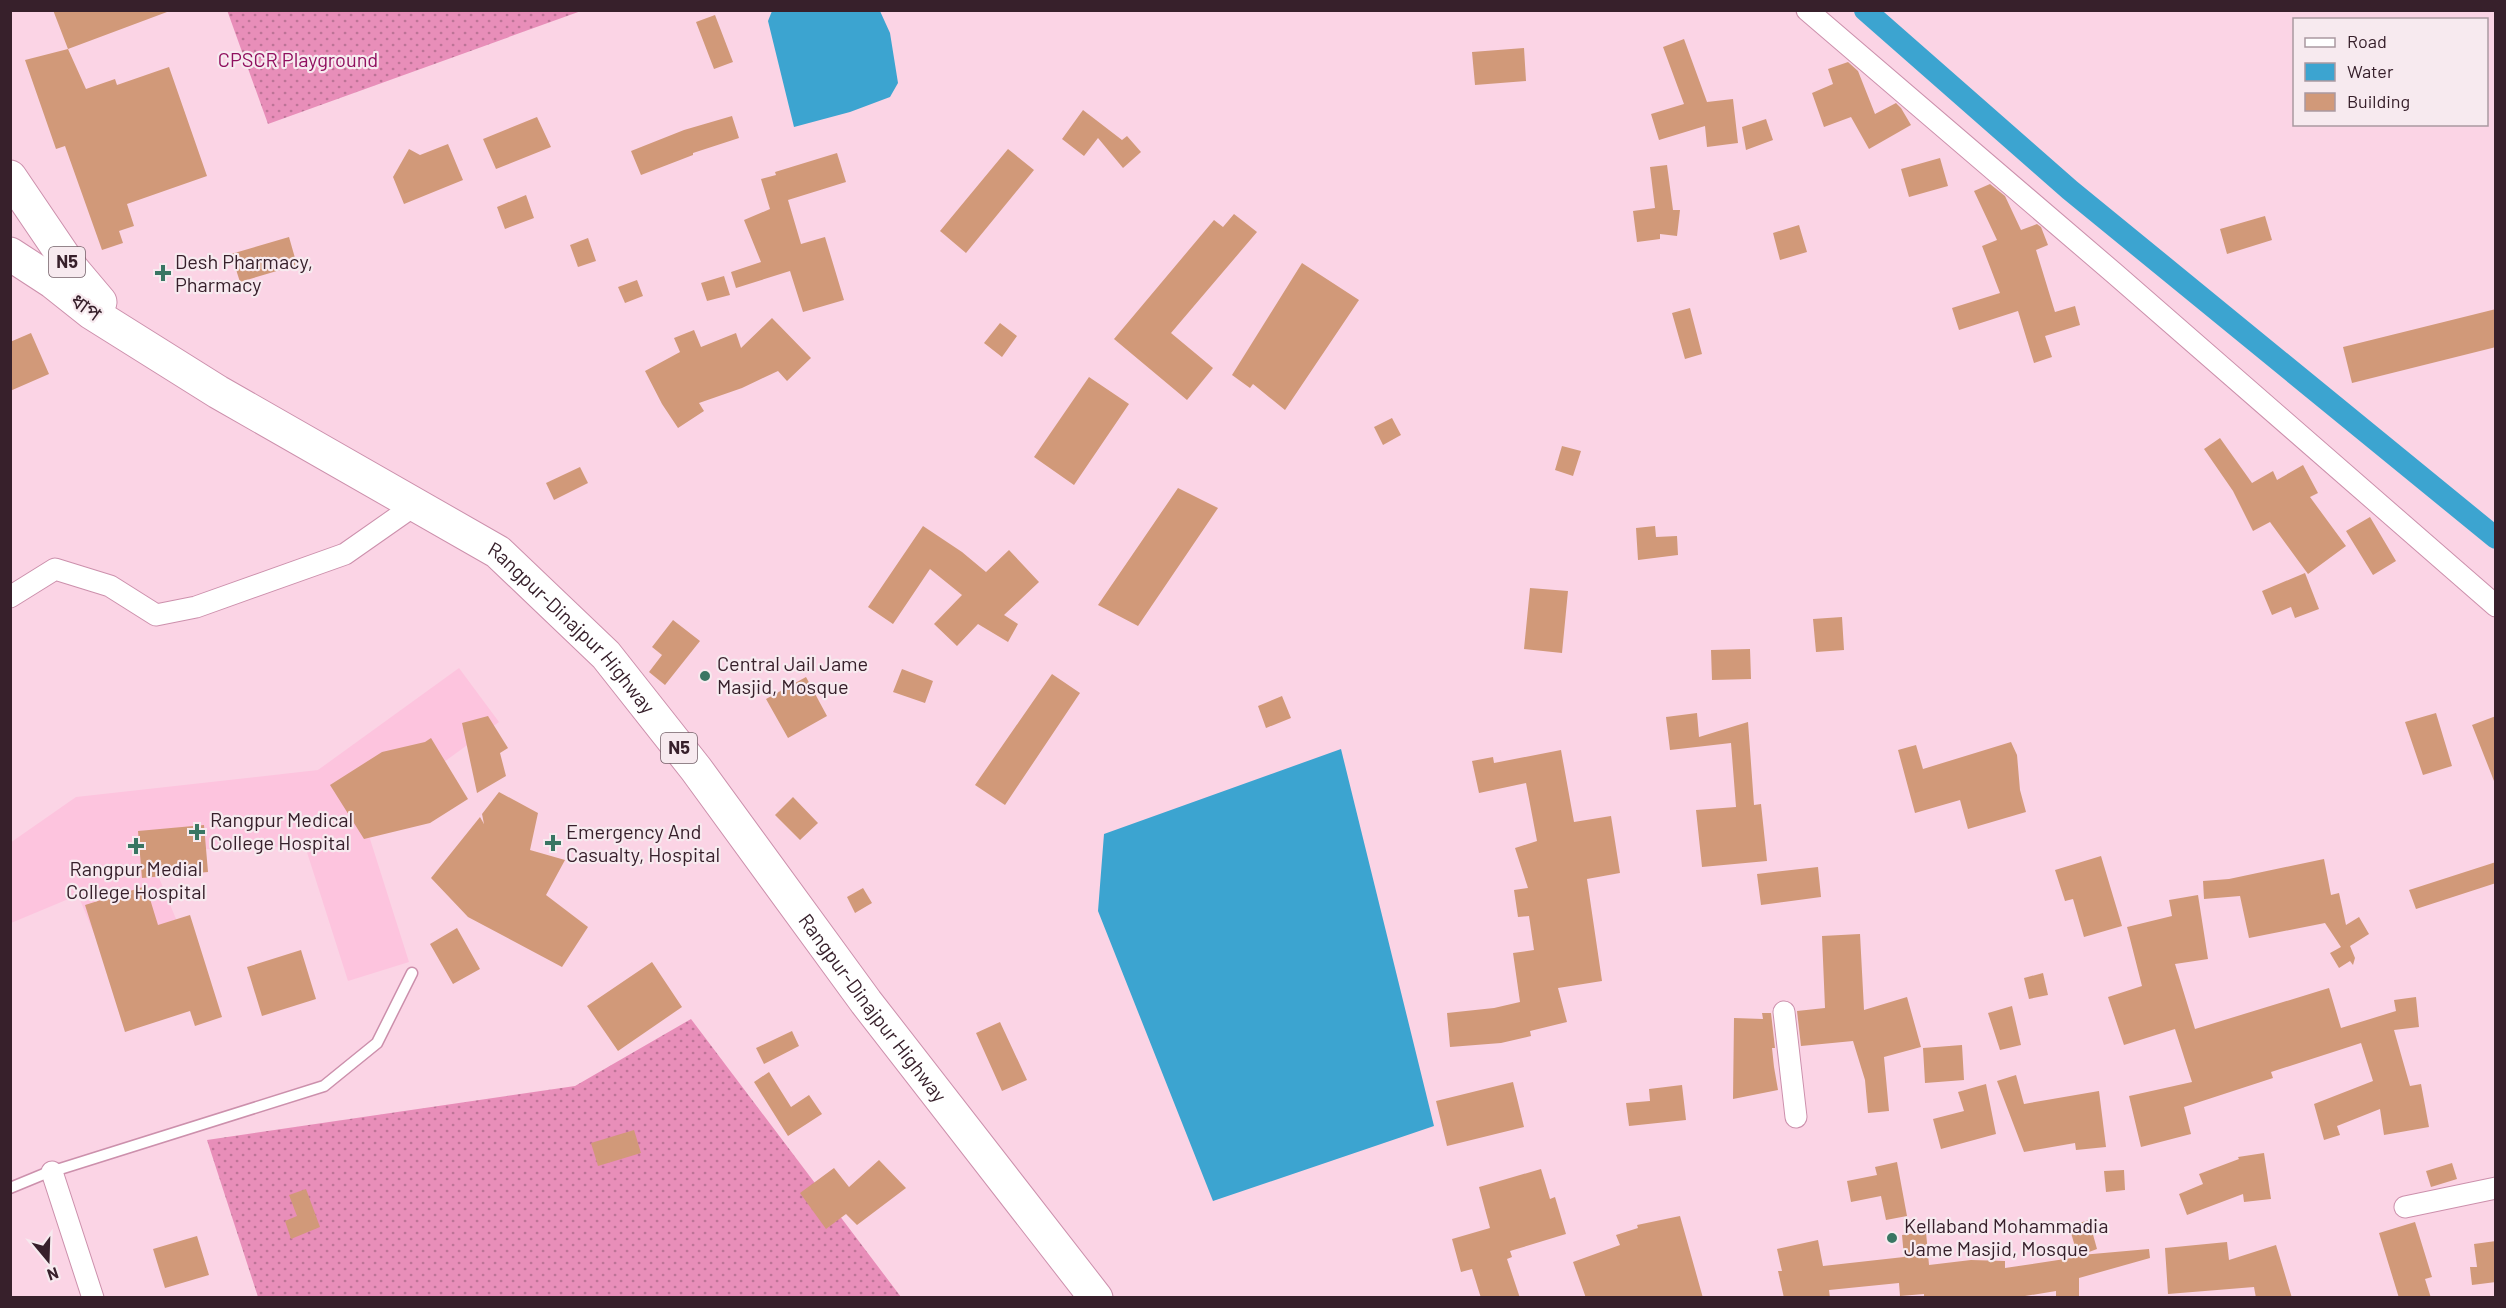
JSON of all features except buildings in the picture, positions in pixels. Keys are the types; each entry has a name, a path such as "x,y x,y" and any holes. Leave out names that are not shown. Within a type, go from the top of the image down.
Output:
{"highway":[{"name":"N5","path":"10,177 73,270 133,339"},
{"name":"ধাপ","path":"10,254 133,339"},
{"name":"Rangpur-Dinajpur Highway","path":"133,339 218,392 498,552 606,655 696,769 866,1002 1096,1298"}],"street":[{"path":"1807,10 2114,273 2496,606"},
{"path":"10,597 55,569 110,586 156,615 196,607 345,554 415,505"},
{"path":"1784,1012 1796,1117"},
{"path":"52,1172 93,1298"},
{"path":"2405,1207 2496,1188"}],"lane":[{"path":"10,1188 52,1172 324,1086 377,1043 412,973"}],"shaded area":[{"name":"Rangpur Medical College Hospital","path":"459,668 499,722 364,820 409,962 348,981 305,846 148,851 204,987 129,1018 78,895 11,923 10,843 76,797 318,770"}],"green space":[{"name":"CPSCR Playground","path":"227,10 581,10 581,11 268,124"},
{"path":"691,1019 901,1297 258,1297 207,1140 575,1086"}],"water":[{"path":"772,11 880,11 890,33 898,83 890,97 850,112 794,127 768,21"},
{"path":"1341,749 1434,1126 1213,1201 1098,911 1104,834"}],"waterway":[{"path":"1865,10 2070,190 2496,538"}],"place":[{"name":"Desh Pharmacy, Pharmacy","path":"163,273"},
{"name":"Central Jail Jame Masjid, Mosque","path":"705,676"},
{"name":"Rangpur Medical College Hospital","path":"197,832"},
{"name":"Emergency And Casualty, Hospital","path":"553,843"},
{"name":"Rangpur Medial College Hospital","path":"136,846"},
{"name":"Kellaband Mohammadia Jame Masjid, Mosque","path":"1892,1238"}]}
